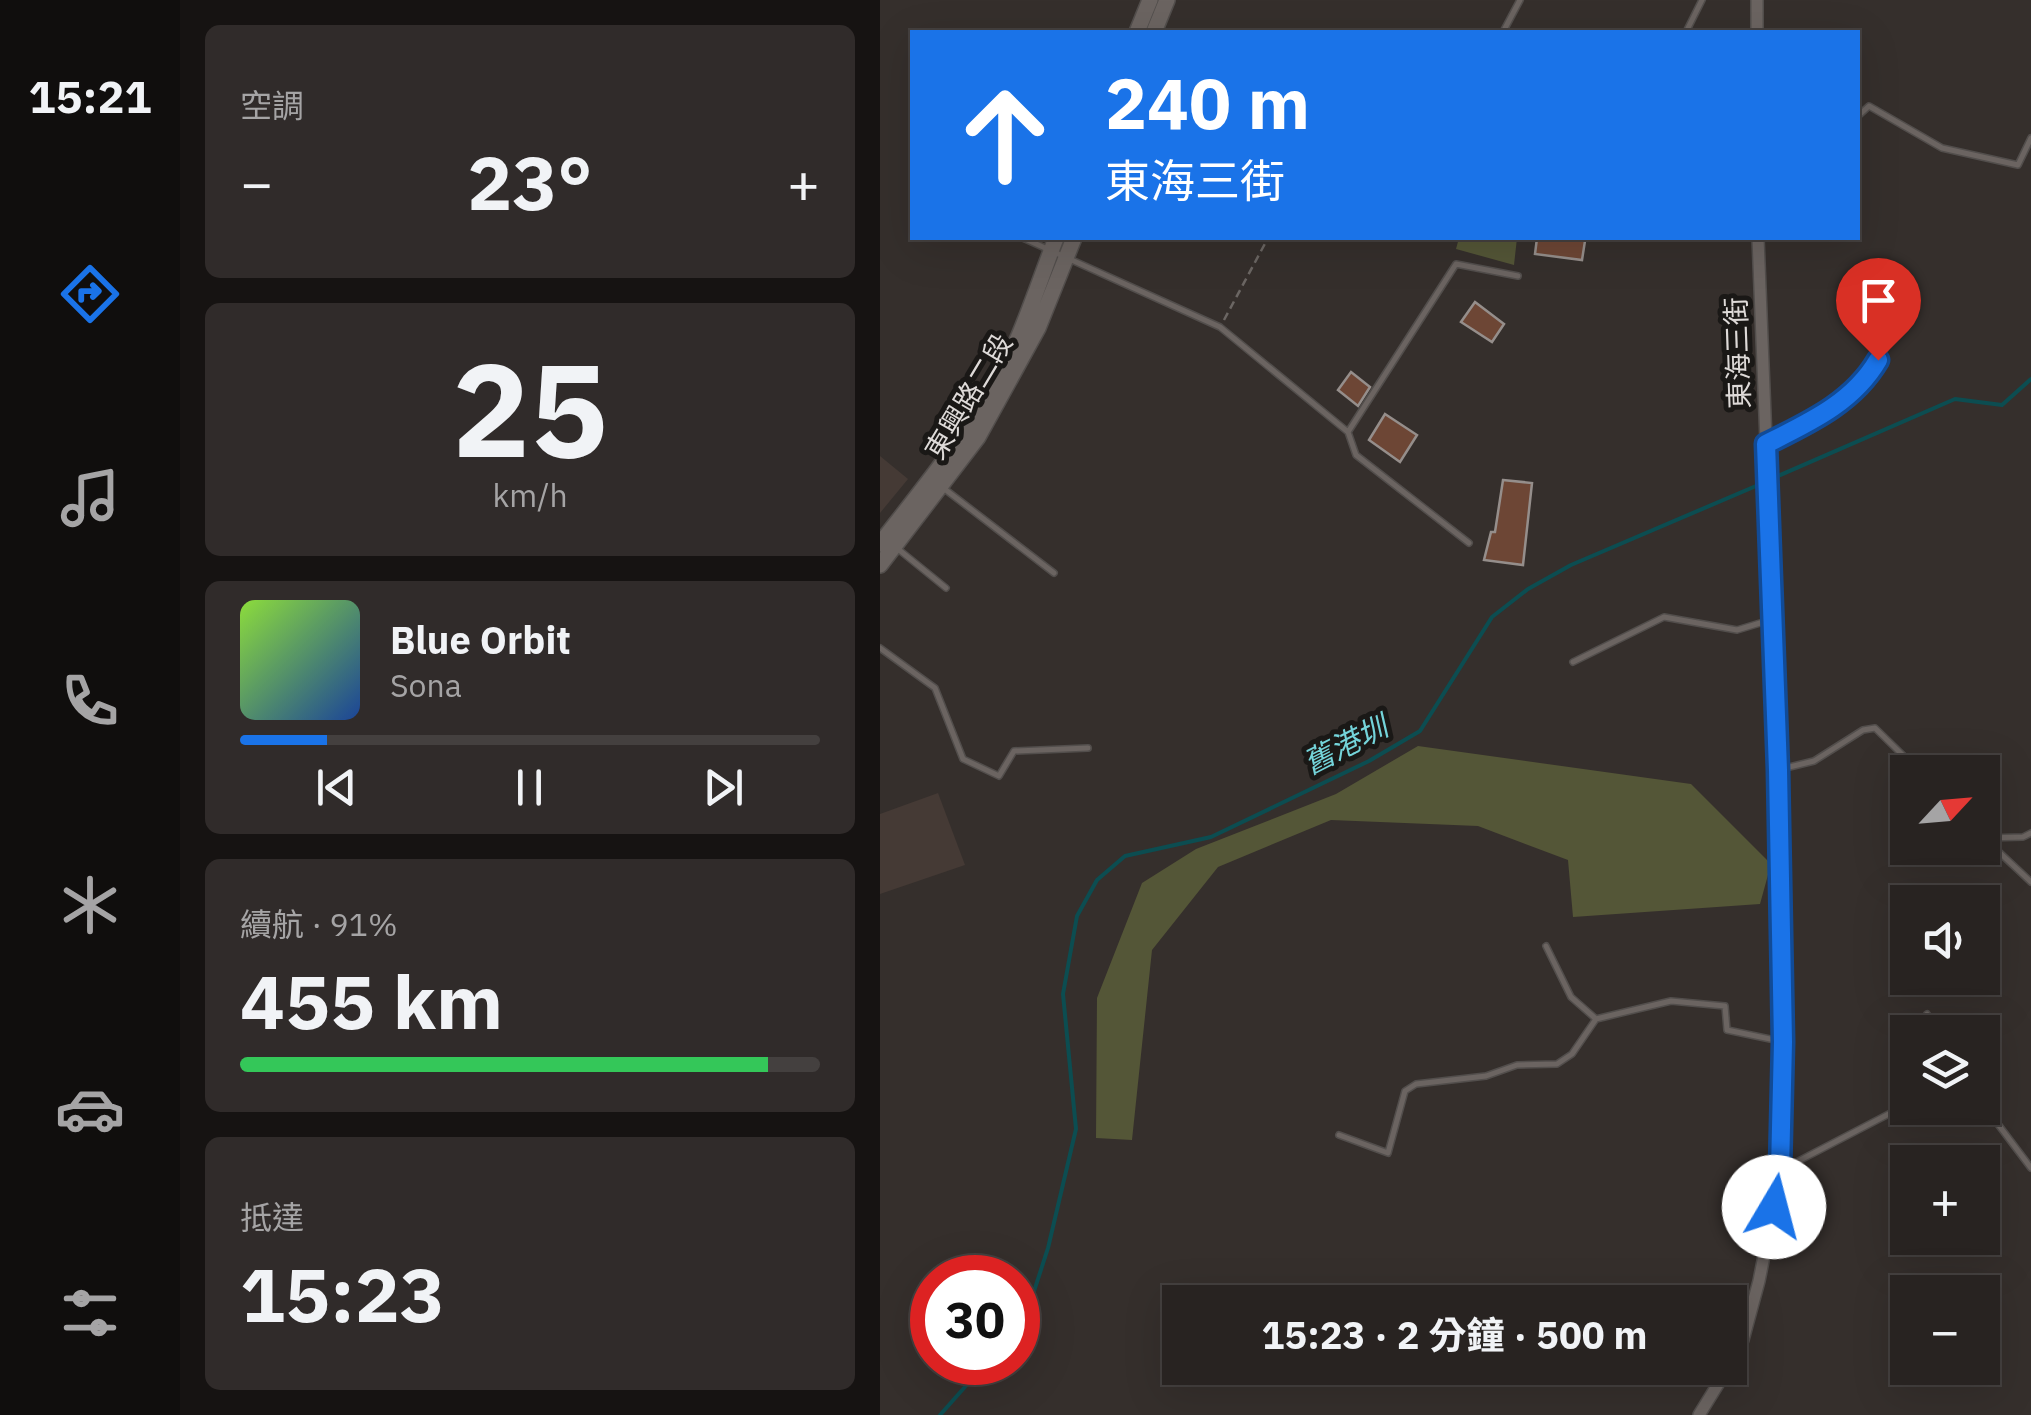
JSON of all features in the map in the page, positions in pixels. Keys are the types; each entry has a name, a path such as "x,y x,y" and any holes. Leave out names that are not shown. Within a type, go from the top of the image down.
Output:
{"main road":[{"path":"1138,30 1150,0"},
{"path":"1155,30 1166,0"},
{"name":"東興路二段","path":"880,565 886,543 936,482 992,391 1058,248"}],"street":[{"path":"1757,0 1757,30"},
{"name":"東海三街","path":"1758,240 1772,619"},
{"path":"1747,1325 1780,1170 1783,1042 1772,619"},
{"path":"1699,1415 1717,1385"}],"lane":[{"path":"1503,30 1520,0"},
{"path":"1687,30 1702,0"},
{"path":"1860,114 1869,106 1942,148 2018,165 2031,138"},
{"path":"1031,240 1058,248 1220,327 1348,432 1356,455 1469,544"},
{"path":"1348,432 1456,264 1518,276"},
{"path":"1766,444 1822,416 1866,380 1890,340"},
{"path":"936,482 1054,573"},
{"path":"886,543 946,588"},
{"path":"1573,662 1664,618 1737,630 1772,619"},
{"path":"880,648 936,688 962,759 999,776 1014,751 1088,748"},
{"path":"1778,770 1814,761 1863,730 1875,728 1903,755"},
{"path":"2000,838 2031,833"},
{"path":"2000,854 2031,882"},
{"path":"1546,946 1571,997 1596,1019"},
{"path":"1338,1134 1388,1153 1405,1091 1410,1086 1445,1078 1486,1076 1516,1066 1557,1064 1572,1054 1596,1019 1671,1002 1725,1006 1727,1030 1783,1042"},
{"path":"1780,1170 1890,1113"},
{"path":"1999,1125 2031,1168"}],"path":[{"path":"1220,327 1267,240"}],"shaded area":[{"path":"880,456 908,479 880,513"},
{"path":"938,793 965,865 880,894 880,814"}],"green space":[{"path":"1458,240 1517,240 1514,265 1456,249"},
{"path":"1418,746 1691,784 1771,864 1760,904 1573,917 1568,860 1478,826 1331,820 1218,867 1152,950 1132,1140 1096,1138 1097,998 1142,883 1196,849 1336,794"}],"building":[{"path":"1537,240 1585,241 1582,260 1535,254"},
{"path":"1475,302 1504,324 1492,342 1461,322"},
{"path":"1897,306 1901,329 1871,335 1867,312"},
{"path":"1351,372 1370,387 1358,406 1338,390"},
{"path":"1385,414 1417,435 1400,462 1369,440"},
{"path":"1503,480 1532,483 1523,565 1484,560 1491,532 1495,532"}],"waterway":[{"name":"舊港圳","path":"1771,479 1955,399 2002,405 2031,379"},
{"name":"舊港圳","path":"1040,1273 1076,1129 1063,994 1077,916 1097,880 1125,856 1211,837 1369,761 1420,731 1492,617 1528,589 1571,565 1763,483"},
{"name":"舊港圳","path":"940,1415 967,1385"}],"route":[{"path":"1774,1207 1780,1170 1783,1042 1766,444 1822,416 1866,380 1878,360"}]}
